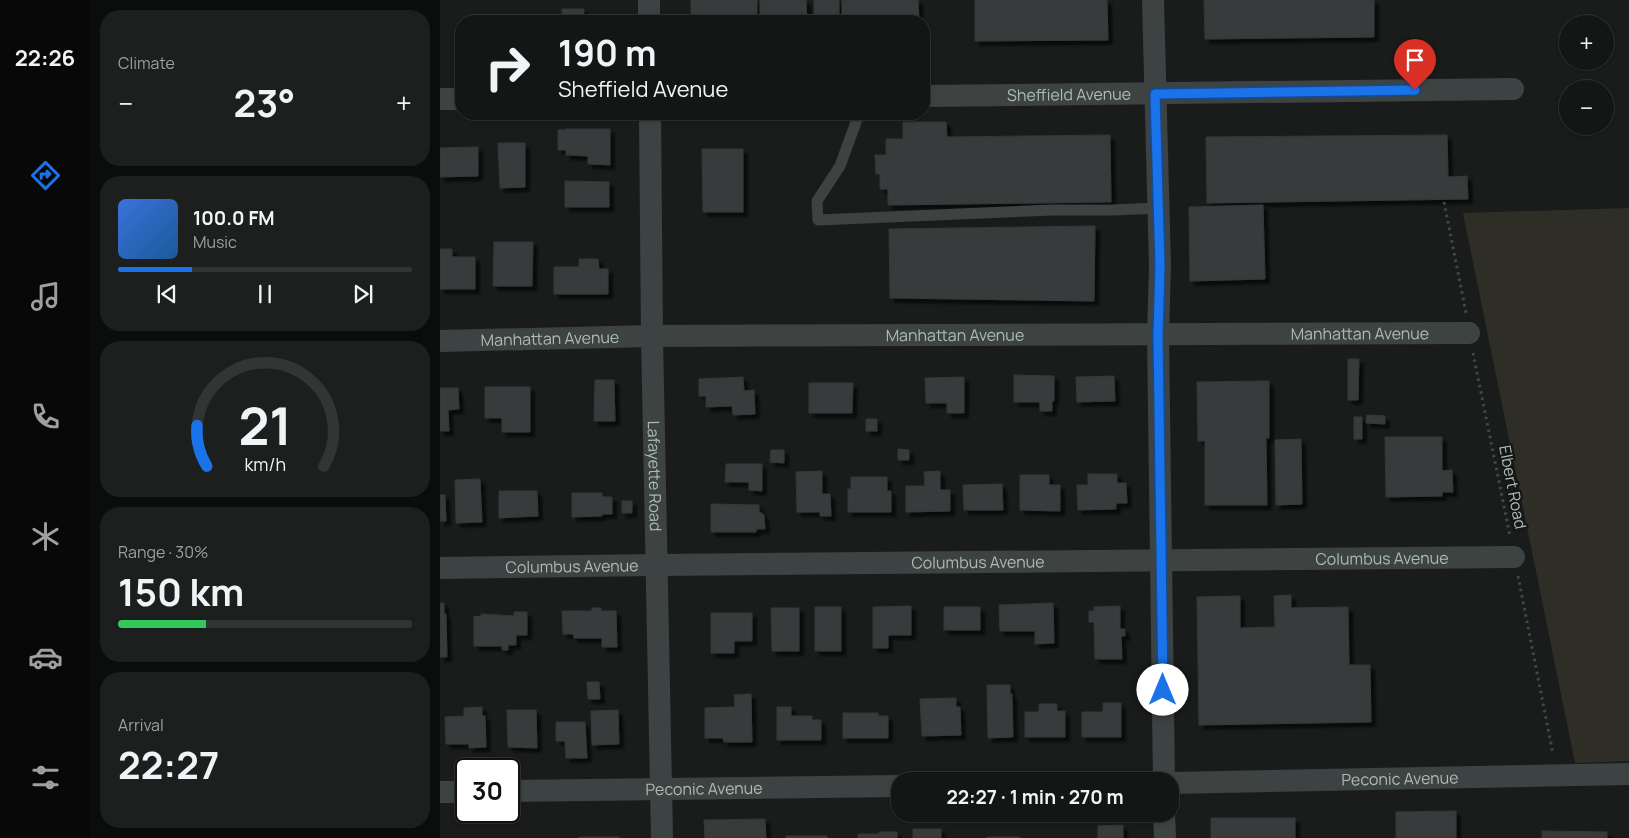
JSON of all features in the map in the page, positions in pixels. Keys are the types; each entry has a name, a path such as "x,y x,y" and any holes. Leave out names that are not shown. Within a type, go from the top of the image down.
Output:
{"street":[{"path":"649,0 649,15"},
{"path":"1153,0 1160,266 1158,335 1164,772"},
{"name":"Sheffield Avenue","path":"930,96 1513,89"},
{"path":"440,99 455,98"},
{"name":"Lafayette Road","path":"650,120 652,336 662,838"},
{"name":"Manhattan Avenue","path":"440,341 652,336 1469,333"},
{"name":"Columbus Avenue","path":"440,568 1514,557"},
{"name":"Peconic Avenue","path":"1179,783 1558,777 1629,774"},
{"name":"Peconic Avenue","path":"520,791 891,786"},
{"path":"440,792 455,792"},
{"path":"1164,822 1165,838"}],"lane":[{"path":"857,120 840,166 817,201 818,220 1052,210 1158,208"}],"path":[{"name":"Elbert Road","path":"1444,202 1558,777"}],"shaded area":[{"path":"1629,208 1629,761 1575,763 1463,213"}],"building":[{"path":"691,0 757,0 757,15 691,15"},
{"path":"760,0 806,0 807,15 760,15"},
{"path":"814,0 839,0 839,15 814,15"},
{"path":"842,0 918,0 919,15 842,15"},
{"path":"975,0 1107,0 1108,40 975,41"},
{"path":"1204,0 1374,0 1374,37 1205,39"},
{"path":"562,9 584,9 584,15 562,15"},
{"path":"903,122 946,122 947,137 1110,135 1111,202 888,205 888,189 880,189 880,174 876,174 875,155 886,155 886,139 903,139"},
{"path":"610,129 610,165 588,164 588,156 566,155 566,150 558,150 558,130"},
{"path":"1447,135 1448,177 1467,176 1468,199 1207,203 1206,137"},
{"path":"498,143 525,143 525,187 500,188"},
{"path":"478,147 478,176 440,177 440,148"},
{"path":"702,149 743,149 743,212 703,212"},
{"path":"565,181 609,182 609,207 565,207"},
{"path":"1263,205 1265,279 1190,281 1189,207"},
{"path":"1095,226 1094,301 890,298 889,229"},
{"path":"494,242 533,242 532,286 493,286"},
{"path":"440,249 452,249 452,257 475,257 475,289 440,289"},
{"path":"579,259 598,259 599,269 608,269 608,294 554,294 554,267 579,267"},
{"path":"1348,359 1359,359 1358,400 1348,400"},
{"path":"1014,375 1054,376 1052,411 1040,411 1040,402 1014,402"},
{"path":"1114,376 1115,401 1077,402 1076,377"},
{"path":"743,377 744,391 754,390 755,414 733,415 732,406 706,407 706,396 699,396 699,379"},
{"path":"964,377 964,413 947,413 947,403 926,403 925,378"},
{"path":"595,380 614,380 615,421 594,421"},
{"path":"1269,381 1269,438 1266,438 1267,505 1205,505 1205,441 1198,441 1197,382"},
{"path":"809,383 853,383 852,413 809,413"},
{"path":"485,387 530,387 530,432 502,432 502,418 485,418"},
{"path":"440,388 458,388 459,409 448,410 449,431 440,431"},
{"path":"1367,415 1385,416 1385,424 1366,423"},
{"path":"1354,417 1362,417 1362,439 1354,439"},
{"path":"866,419 877,419 877,431 866,431"},
{"path":"1385,437 1442,437 1442,471 1452,470 1453,492 1442,492 1442,496 1386,497"},
{"path":"1301,439 1302,504 1276,505 1275,440"},
{"path":"898,449 909,450 909,460 898,460"},
{"path":"771,450 784,450 784,463 770,462"},
{"path":"726,464 762,464 762,491 749,490 749,482 725,482"},
{"path":"822,471 822,494 830,494 831,516 820,516 820,512 797,512 796,472"},
{"path":"940,471 940,490 950,490 950,511 906,512 906,486 925,486 924,472"},
{"path":"1088,474 1117,474 1117,483 1126,483 1127,503 1116,503 1116,509 1078,510 1077,485 1088,485"},
{"path":"1020,475 1049,475 1049,485 1060,485 1060,511 1020,510"},
{"path":"851,477 887,477 887,491 891,491 891,512 848,512 848,489 851,489"},
{"path":"480,479 482,522 456,523 455,480"},
{"path":"1002,484 1003,510 964,510 963,485"},
{"path":"499,491 537,491 538,516 499,518"},
{"path":"572,493 602,493 602,497 612,497 612,514 572,517"},
{"path":"440,495 445,495 446,521 440,521"},
{"path":"622,501 632,501 632,513 622,513"},
{"path":"711,504 759,505 759,511 764,515 765,529 756,529 756,532 711,532"},
{"path":"1291,595 1291,608 1348,607 1349,665 1370,665 1371,722 1199,725 1197,597 1240,596 1240,628 1275,627 1274,596"},
{"path":"440,603 444,603 444,614 446,614 447,657 440,657"},
{"path":"1053,603 1054,643 1035,644 1035,631 1000,631 999,605"},
{"path":"911,606 911,635 888,635 888,648 873,648 873,607"},
{"path":"1120,606 1120,629 1125,629 1125,636 1121,636 1122,659 1095,659 1094,622 1089,622 1089,611 1094,611 1094,607"},
{"path":"815,607 841,607 841,651 815,651"},
{"path":"944,607 980,607 980,630 944,630"},
{"path":"592,608 601,608 601,611 616,611 617,647 602,647 602,638 574,638 573,634 563,634 562,611 592,611"},
{"path":"771,608 799,608 799,651 772,651"},
{"path":"514,612 527,612 527,635 516,635 516,645 508,645 508,650 502,650 502,646 474,646 474,616 481,617 481,614 514,616"},
{"path":"711,613 752,613 752,641 734,641 734,653 711,653"},
{"path":"587,682 599,682 600,699 588,699"},
{"path":"987,685 1010,685 1013,737 988,738"},
{"path":"751,694 752,742 724,742 723,738 705,738 705,708 735,707 734,695"},
{"path":"956,698 956,707 960,707 961,735 922,736 920,699"},
{"path":"1103,703 1121,703 1121,737 1082,737 1082,712 1103,712"},
{"path":"1039,704 1057,704 1057,711 1065,711 1065,737 1025,737 1025,712 1039,712"},
{"path":"482,707 482,716 485,716 486,747 469,748 469,744 446,744 445,717 464,716 464,708"},
{"path":"777,707 791,707 791,716 812,716 812,720 821,720 821,740 777,740"},
{"path":"507,710 536,710 537,748 508,747"},
{"path":"618,710 619,744 592,745 591,711"},
{"path":"843,713 878,713 878,716 888,716 888,738 843,738"},
{"path":"556,722 585,722 587,758 566,758 565,741 556,741"},
{"path":"1456,811 1456,838 1396,838 1396,812"},
{"path":"1211,818 1295,818 1295,838 1211,838"},
{"path":"765,819 766,838 705,838 704,820"},
{"path":"1123,825 1123,838 1098,838 1098,826"},
{"path":"913,829 941,829 941,838 913,838"},
{"path":"1542,831 1607,832 1607,838 1542,838"},
{"path":"879,832 897,832 897,838 858,838 858,834 879,834"},
{"path":"786,836 827,836 827,838 786,838"},
{"path":"619,837 619,838 579,838"},
{"path":"1020,837 1020,838 987,838"}],"route":[{"path":"1163,690 1158,335 1160,266 1155,94 1415,90"}]}
